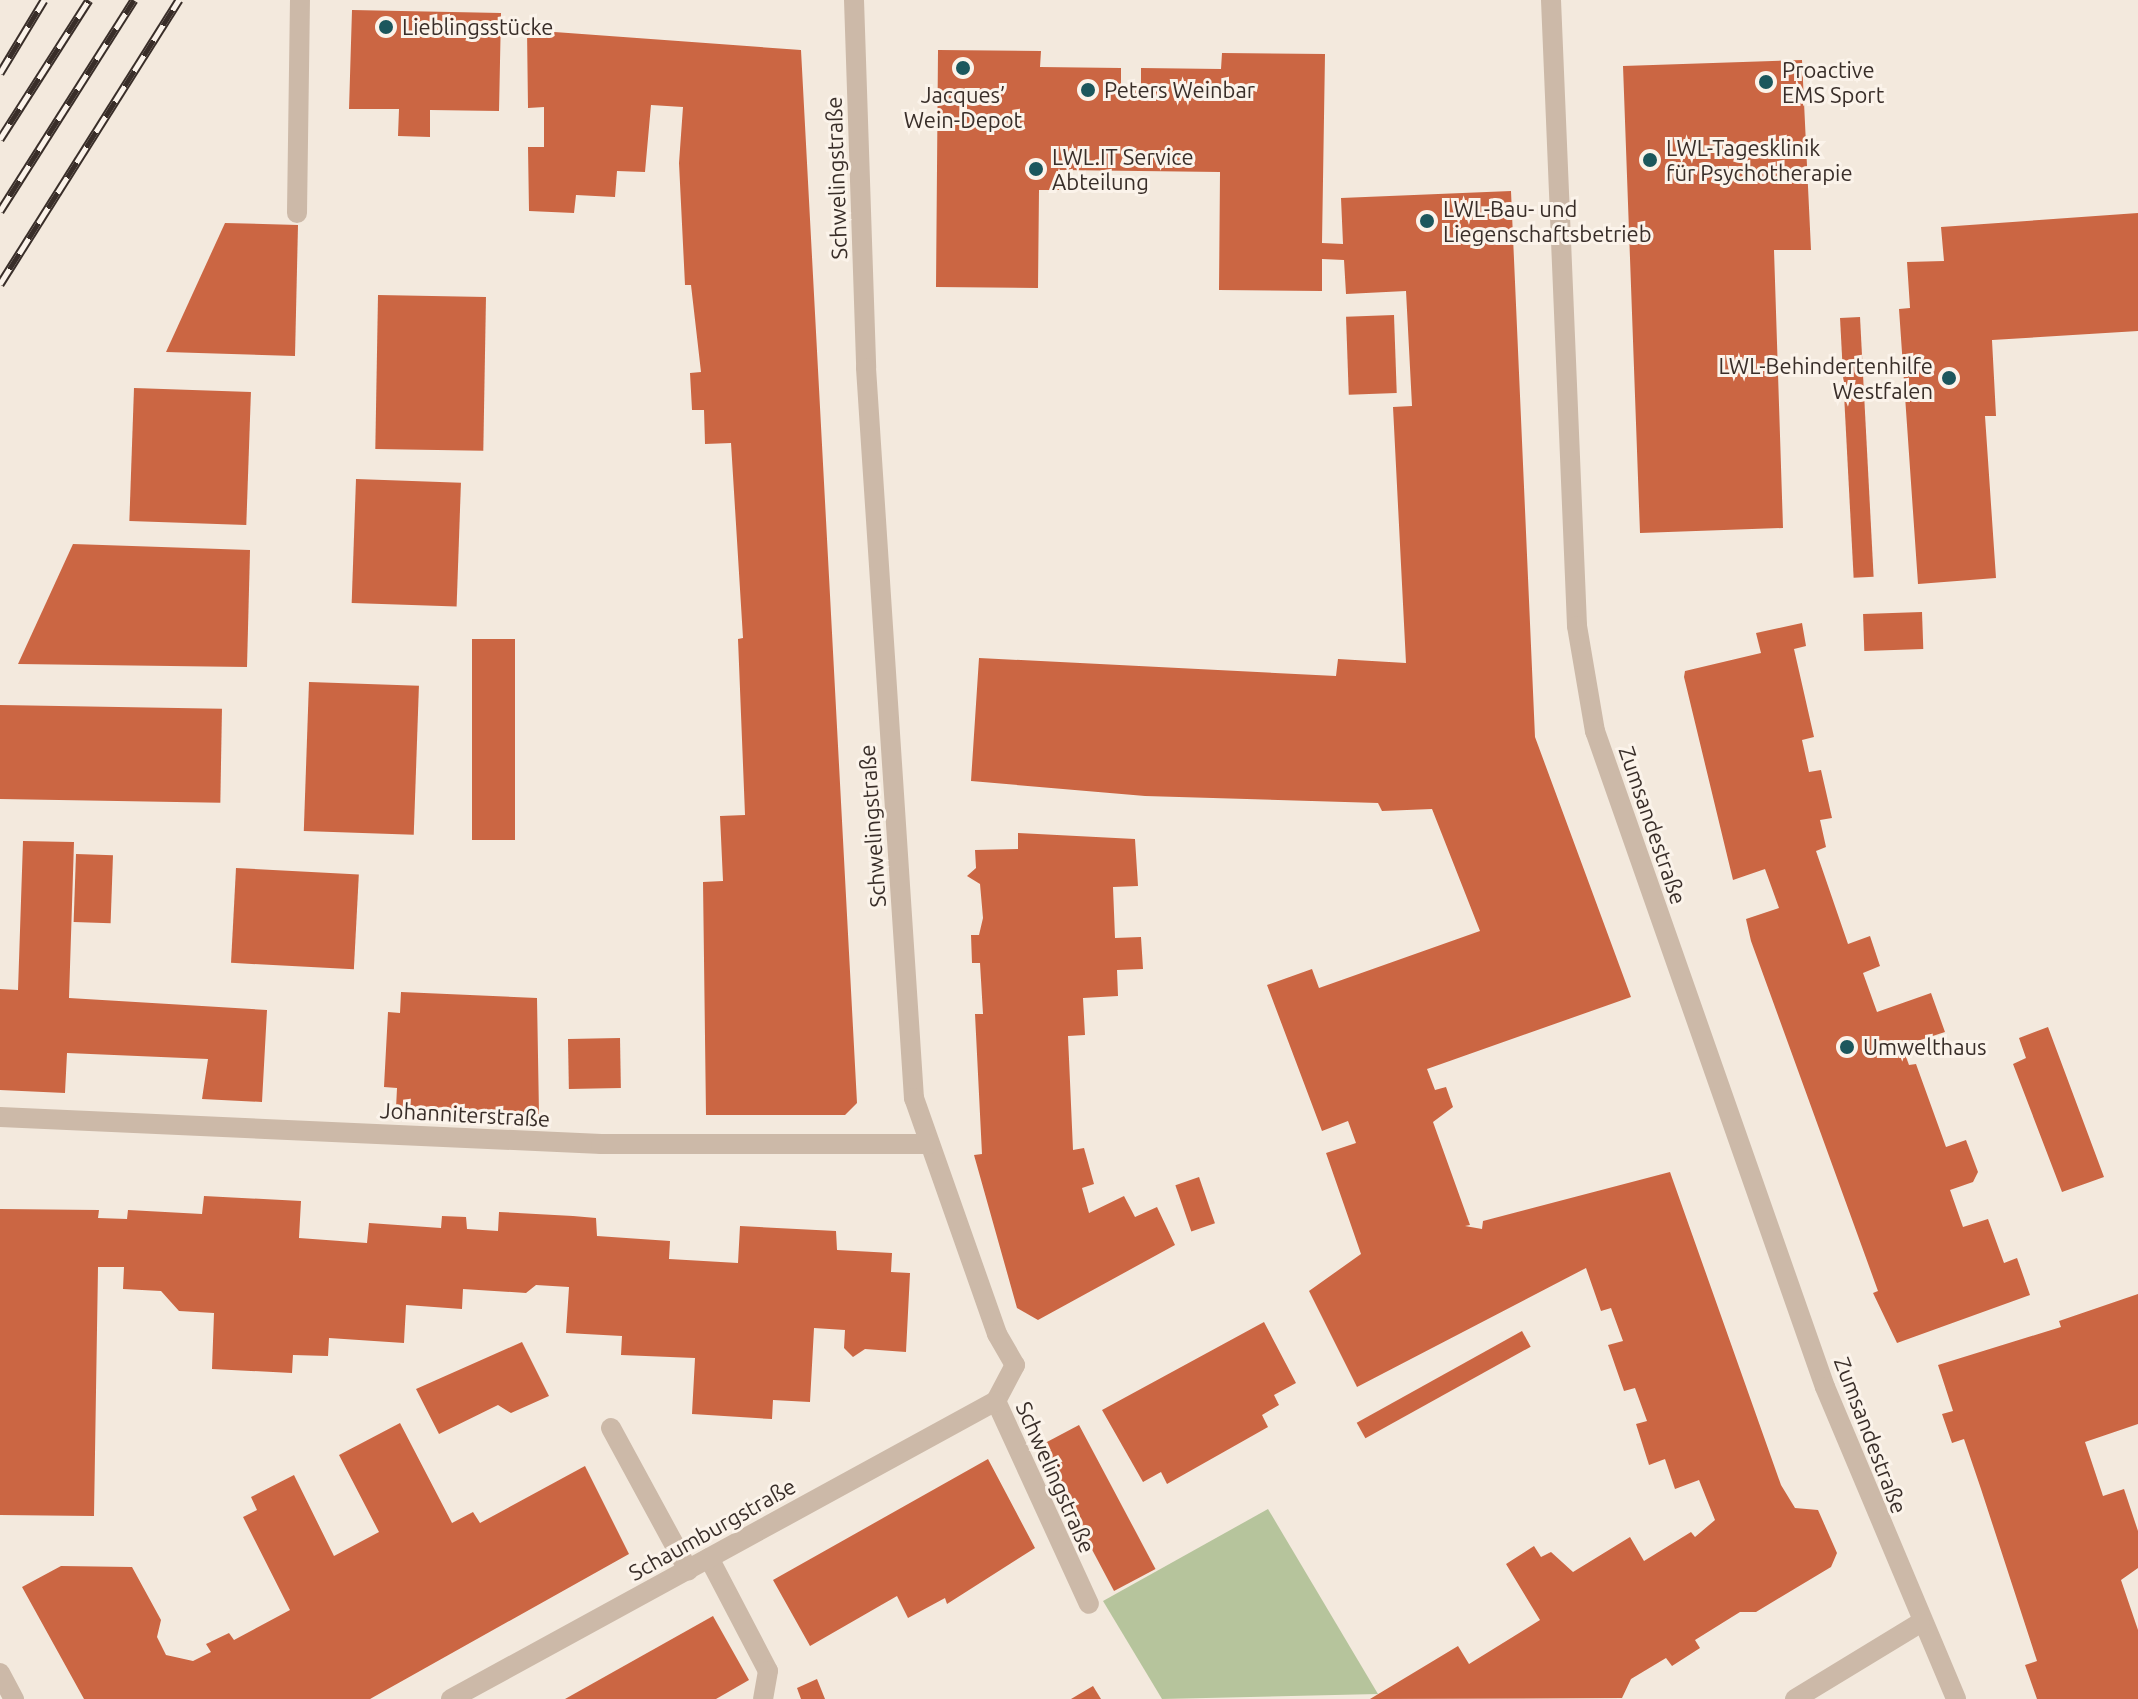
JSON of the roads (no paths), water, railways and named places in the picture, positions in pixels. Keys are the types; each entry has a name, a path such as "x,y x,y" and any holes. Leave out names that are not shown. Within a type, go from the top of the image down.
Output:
{"street":[{"path":"297,213 300,0"},
{"name":"Schwelingstraße","path":"854,0 866,368 914,1098 997,1334 1015,1365 996,1401 1089,1604"},
{"name":"Zumsandestraße","path":"1551,0 1577,626 1595,731 1825,1387 1920,1623 1956,1699"},
{"name":"Johanniterstraße","path":"0,1117 601,1144 929,1144"},
{"name":"Schaumburgstraße","path":"451,1699 996,1401"},
{"path":"611,1428 688,1570"},
{"path":"709,1558 768,1671 763,1699"},
{"path":"1795,1699 1920,1623"},
{"path":"0,1673 14,1699"}],"railway":[{"path":"0,73 44,0"},
{"path":"0,139 89,0"},
{"path":"0,211 134,0"},
{"path":"0,284 179,0"}],"place":[{"name":"Lieblingsstücke","path":"386,27"},
{"name":"Jacques’ Wein-Depot","path":"963,68"},
{"name":"Proactive EMS Sport","path":"1766,82"},
{"name":"Peters Weinbar","path":"1088,90"},
{"name":"LWL-Tagesklinik für Psychotherapie","path":"1650,160"},
{"name":"LWL.IT Service Abteilung","path":"1036,169"},
{"name":"LWL-Bau- und Liegenschaftsbetrieb","path":"1427,221"},
{"name":"LWL-Behindertenhilfe Westfalen","path":"1949,378"},
{"name":"Umwelthaus","path":"1847,1047"}]}
